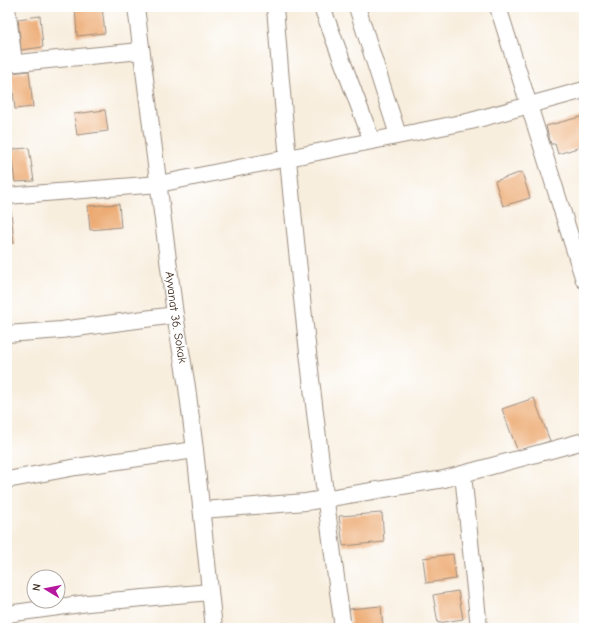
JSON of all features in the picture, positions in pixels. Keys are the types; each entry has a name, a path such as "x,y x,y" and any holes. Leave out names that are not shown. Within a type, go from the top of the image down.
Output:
{"street":[{"path":"7,7 11,63 141,50"},
{"name":"Ayvanat 36. Sokak","path":"136,7 175,315 187,387 195,450 214,628"},
{"path":"275,7 287,158 325,499 343,628"},
{"path":"322,7 372,141"},
{"path":"357,7 398,135"},
{"path":"498,7 584,280"},
{"path":"7,196 159,184 471,121 584,90"},
{"path":"7,334 61,330 175,315"},
{"path":"202,510 306,502 444,479 584,441"},
{"path":"7,480 76,467 195,450"},
{"path":"463,474 479,628"},
{"path":"7,614 88,603 210,592"}],"building":[{"path":"75,7 102,7 105,33 77,36"},
{"path":"40,16 43,47 21,50 18,19"},
{"path":"29,71 33,107 15,109 11,73"},
{"path":"105,110 108,131 77,135 74,114"},
{"path":"584,116 584,146 558,154 555,144 551,144 546,126"},
{"path":"29,148 34,181 15,182 11,154 15,149"},
{"path":"522,172 530,198 503,206 495,181"},
{"path":"119,204 121,227 90,230 88,206"},
{"path":"11,211 14,243 7,244 7,212"},
{"path":"534,398 550,441 518,452 502,409"},
{"path":"382,513 384,542 343,546 339,516"},
{"path":"453,554 456,579 426,583 423,558"},
{"path":"458,591 463,619 438,623 433,595"},
{"path":"381,606 383,628 351,628 349,609"}]}
